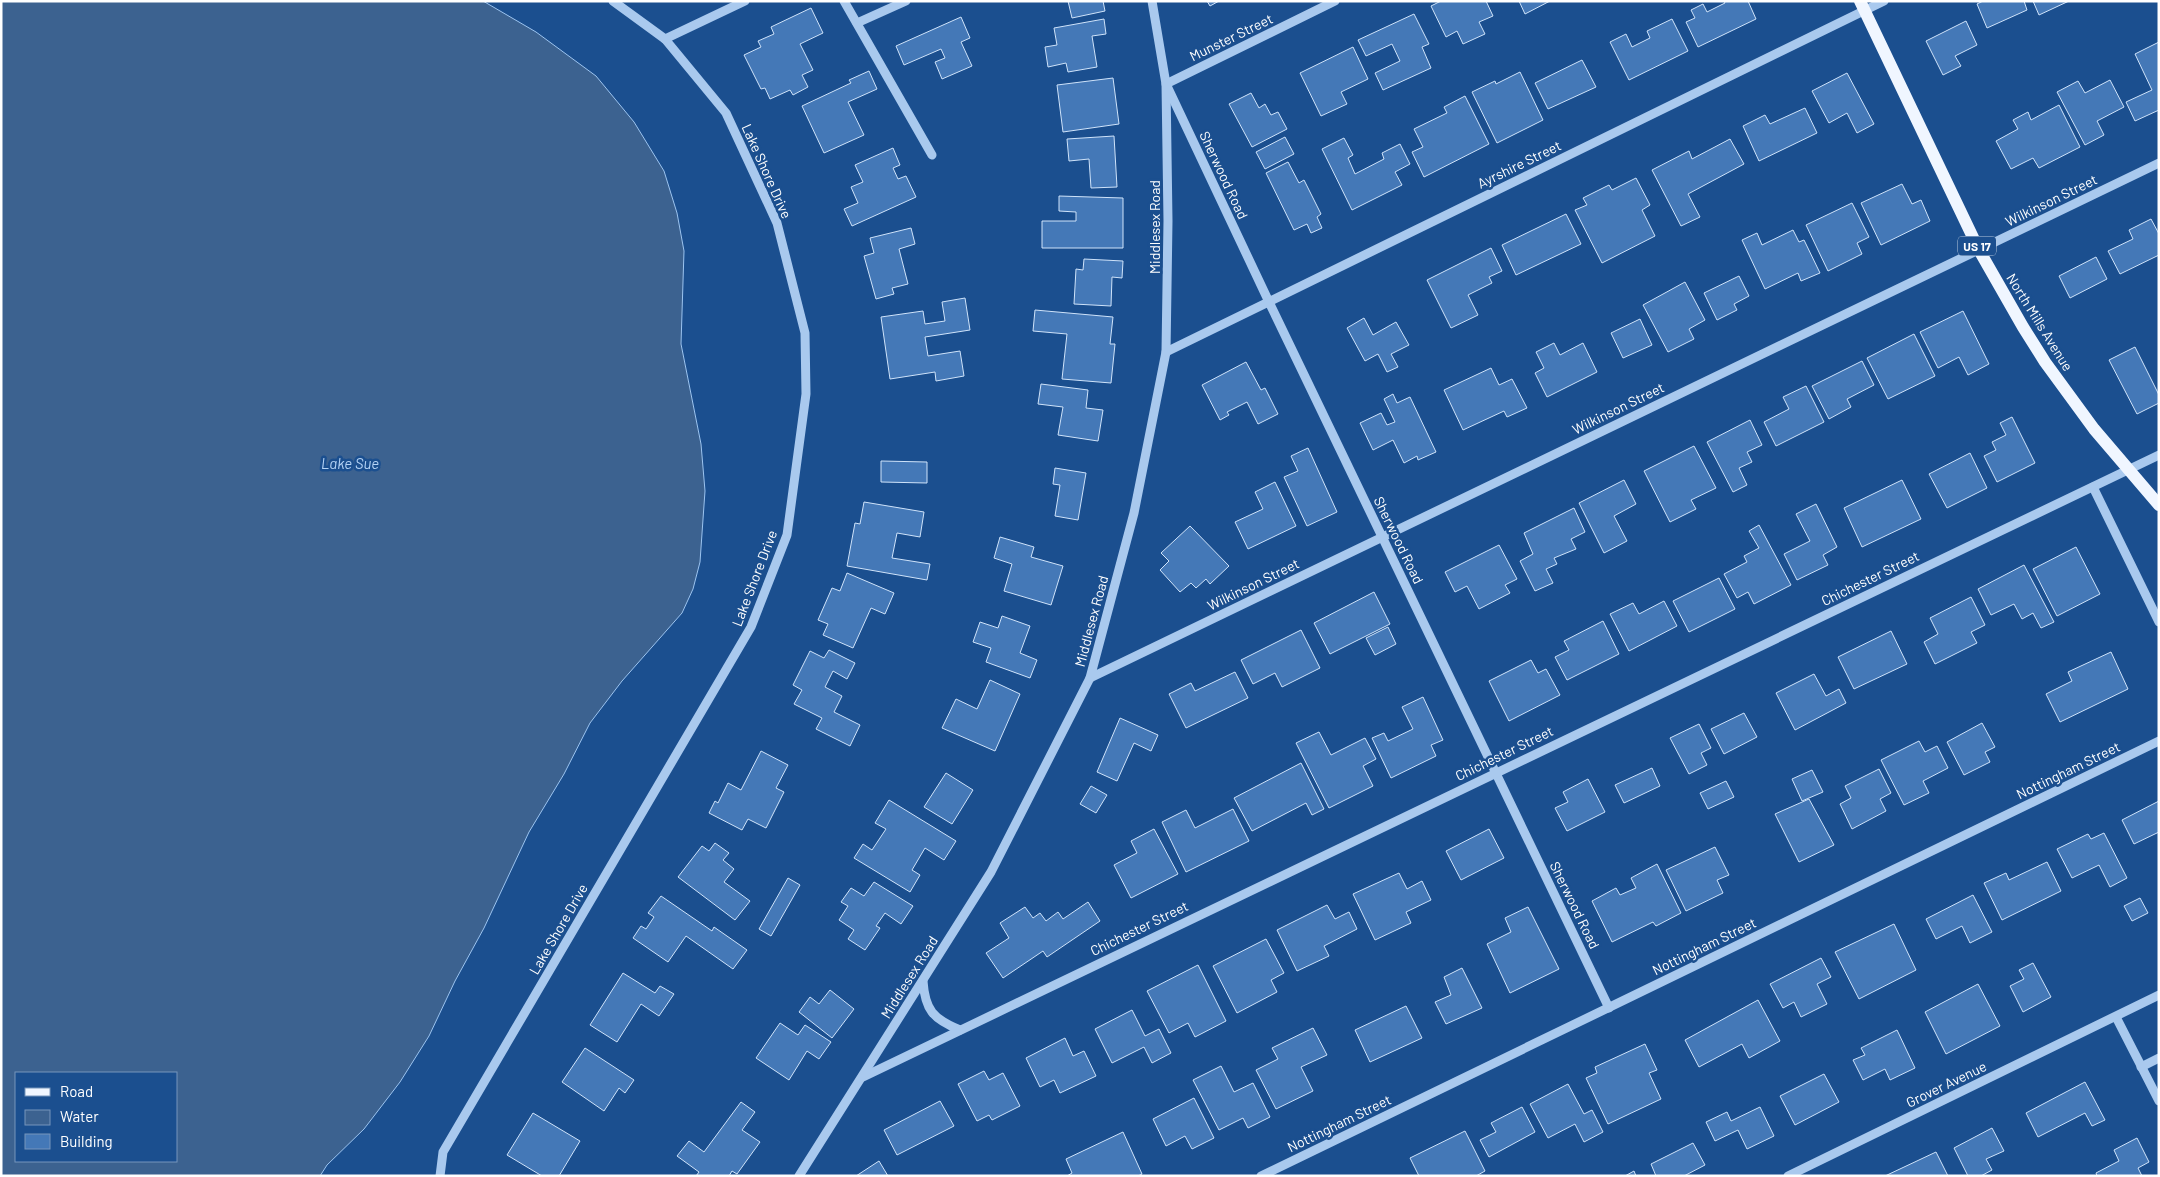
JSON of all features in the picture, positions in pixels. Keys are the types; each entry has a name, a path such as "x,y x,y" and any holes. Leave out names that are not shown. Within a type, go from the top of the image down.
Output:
{"main road":[{"name":"North Mills Avenue","path":"1862,6 1979,250 2023,327 2045,362 2094,429 2159,504"}],"street":[{"name":"Lake Shore Drive","path":"440,1176 443,1152 751,627 787,535 806,394 805,332 777,223 726,113 664,39 613,1"},
{"path":"664,39 745,1"},
{"path":"844,1 932,155"},
{"path":"857,23 906,1"},
{"name":"Middlesex Road","path":"799,1176 991,872 1090,678 1134,513 1166,352 1168,221 1166,84 1152,1"},
{"name":"Munster Street","path":"1166,84 1335,1"},
{"name":"Ayrshire Street","path":"1166,352 1862,6 1884,1"},
{"name":"Sherwood Road","path":"1166,84 1609,1008"},
{"name":"Wilkinson Street","path":"1090,678 2159,163"},
{"name":"Chichester Street","path":"862,1077 2159,455"},
{"path":"2093,487 2159,622"},
{"name":"Nottingham Street","path":"1261,1176 2159,741"},
{"path":"922,981 924,1000 933,1016 942,1023 960,1030"},
{"name":"Grover Avenue","path":"1788,1176 2159,995"},
{"path":"2116,1017 2159,1101"},
{"path":"2142,1067 2159,1058"}],"water":[{"name":"Lake Sue","path":"1,1 483,1 536,32 596,76 634,122 664,171 677,213 684,251 681,344 701,444 705,491 700,562 693,589 682,613 622,681 590,723 564,774 529,832 484,928 455,981 429,1036 400,1082 364,1129 327,1165 320,1176 1,1176"}],"building":[{"path":"1068,1 1103,1 1105,11 1072,18"},
{"path":"1207,1 1219,1 1210,6"},
{"path":"1441,1 1486,1 1493,16 1479,22 1485,34 1463,44 1457,31 1446,37 1431,6"},
{"path":"1519,1 1550,1 1525,14"},
{"path":"1724,1 1748,1 1756,19 1698,47 1686,22 1695,18 1691,10 1703,4 1707,12 1725,3"},
{"path":"1983,1 2024,1 2027,10 1987,28 1977,4"},
{"path":"2033,1 2069,1 2039,15"},
{"path":"811,8 823,33 800,44 813,70 802,75 808,87 793,95 790,90 770,99 765,88 761,89 744,55 761,47 758,41 774,34 771,27"},
{"path":"1414,14 1429,44 1422,47 1431,68 1383,90 1375,73 1400,61 1392,44 1366,56 1358,40"},
{"path":"961,17 970,38 961,42 972,66 942,79 935,62 945,58 941,49 904,65 896,46"},
{"path":"1104,19 1106,34 1092,36 1097,67 1068,72 1066,63 1048,67 1045,47 1057,45 1054,28"},
{"path":"1672,19 1688,51 1629,80 1610,42 1626,34 1632,47 1650,38 1647,31"},
{"path":"1966,21 1977,45 1955,56 1961,66 1943,75 1926,41"},
{"path":"2159,42 2159,110 2135,121 2126,102 2152,90 2135,54"},
{"path":"1353,47 1368,79 1341,92 1347,104 1321,116 1300,73"},
{"path":"1582,60 1596,87 1548,109 1535,83"},
{"path":"869,71 877,89 848,102 864,135 824,153 802,106 851,83 849,80"},
{"path":"1520,72 1543,120 1497,143 1472,92 1495,81 1496,84"},
{"path":"1847,73 1874,124 1857,133 1847,113 1829,123 1812,91"},
{"path":"1113,78 1119,124 1063,132 1057,85"},
{"path":"2110,80 2124,107 2097,121 2104,135 2085,145 2057,92 2078,81 2085,93"},
{"path":"1251,93 1259,108 1265,104 1271,115 1278,112 1287,129 1252,147 1229,104"},
{"path":"1465,96 1489,144 1424,177 1412,152 1423,147 1414,129 1447,113 1444,107"},
{"path":"2059,105 2080,147 2039,168 2033,158 2011,169 1996,141 2018,129 2013,120 2028,112 2031,120"},
{"path":"1805,108 1817,133 1759,161 1743,126 1765,115 1770,124"},
{"path":"1114,136 1117,187 1091,188 1089,159 1069,161 1067,139"},
{"path":"1285,137 1294,154 1265,169 1256,152"},
{"path":"1344,138 1353,155 1348,158 1355,174 1384,159 1382,153 1400,144 1410,164 1395,172 1402,185 1352,210 1322,149"},
{"path":"1730,139 1744,164 1688,194 1700,217 1681,226 1652,170 1689,151 1692,159"},
{"path":"893,148 900,165 893,168 898,179 906,176 916,197 852,226 844,209 858,203 851,187 863,182 855,165"},
{"path":"1288,162 1299,183 1304,180 1321,214 1317,217 1322,228 1311,233 1307,224 1294,230 1266,173"},
{"path":"1636,178 1650,205 1642,210 1655,236 1602,263 1575,210 1587,205 1583,198 1609,185 1612,190"},
{"path":"1902,184 1912,204 1921,200 1930,221 1881,245 1861,203"},
{"path":"1059,196 1123,198 1123,248 1042,248 1042,221 1076,221 1076,212 1059,211"},
{"path":"1852,203 1869,237 1857,243 1862,254 1828,271 1806,225"},
{"path":"1566,214 1581,244 1516,275 1502,245"},
{"path":"2151,219 2159,234 2159,255 2120,274 2108,251 2133,239 2129,230"},
{"path":"911,228 915,244 899,249 908,284 892,288 894,294 876,299 864,256 874,253 870,238"},
{"path":"1793,230 1799,242 1804,240 1820,273 1801,281 1798,273 1765,289 1742,240 1757,233 1762,245"},
{"path":"1491,248 1502,271 1489,277 1492,283 1468,295 1478,315 1451,328 1427,280"},
{"path":"2096,257 2107,279 2070,298 2059,276"},
{"path":"1084,259 1123,261 1122,278 1112,277 1111,306 1074,304 1076,269 1083,270"},
{"path":"1739,276 1749,296 1734,304 1737,310 1717,320 1704,293"},
{"path":"1685,282 1705,320 1689,329 1694,339 1668,352 1643,305"},
{"path":"965,298 970,330 925,337 928,356 960,351 964,376 936,381 935,372 890,379 881,317 923,311 925,324 945,321 942,302"},
{"path":"1035,310 1113,317 1110,344 1115,344 1111,383 1062,379 1067,334 1033,331"},
{"path":"1963,311 1989,364 1968,375 1959,357 1938,368 1920,332"},
{"path":"1364,318 1373,335 1396,322 1409,345 1391,354 1398,367 1387,372 1378,354 1365,361 1347,328"},
{"path":"1640,319 1652,345 1623,358 1611,333"},
{"path":"1914,334 1935,376 1888,399 1867,358"},
{"path":"1554,343 1560,355 1583,343 1597,372 1547,397 1535,373 1544,368 1536,352"},
{"path":"2135,347 2159,395 2159,403 2137,414 2109,360"},
{"path":"1862,361 1874,385 1847,399 1851,407 1829,419 1812,386"},
{"path":"1246,362 1261,390 1265,388 1278,414 1258,424 1247,402 1227,412 1229,415 1220,420 1202,385"},
{"path":"1491,368 1499,385 1512,379 1527,408 1507,417 1504,411 1463,430 1444,390"},
{"path":"1041,384 1088,390 1086,408 1103,410 1098,441 1058,435 1063,407 1038,404"},
{"path":"1806,386 1824,422 1776,446 1764,422 1789,409 1783,397"},
{"path":"1393,394 1397,403 1410,397 1436,452 1418,460 1417,456 1404,463 1393,440 1373,450 1360,423 1381,413 1387,425 1395,422 1384,399"},
{"path":"2012,417 2035,463 1997,482 1984,456 1996,450 1992,442 2006,435 2000,423"},
{"path":"1750,420 1762,445 1747,452 1752,462 1739,468 1747,485 1733,492 1707,442"},
{"path":"1694,446 1716,488 1691,500 1696,509 1670,522 1644,471"},
{"path":"1308,448 1337,512 1307,526 1284,477 1298,471 1291,456"},
{"path":"1970,453 1987,488 1947,508 1929,474"},
{"path":"881,461 927,462 927,483 881,482"},
{"path":"1055,468 1086,473 1078,520 1055,516 1060,485 1053,484"},
{"path":"1624,480 1636,504 1614,516 1627,541 1604,553 1579,503"},
{"path":"1902,480 1921,519 1862,547 1844,508"},
{"path":"1275,482 1296,526 1248,549 1235,522 1263,509 1255,492"},
{"path":"864,502 924,512 920,537 897,533 892,558 930,564 927,580 847,566 855,523 860,524"},
{"path":"1816,504 1837,547 1823,555 1828,565 1797,580 1784,554 1810,541 1796,514"},
{"path":"1574,508 1585,532 1571,539 1576,549 1554,558 1557,564 1546,569 1553,583 1535,591 1520,561 1533,554 1524,533"},
{"path":"1759,525 1791,585 1754,604 1748,592 1737,598 1724,574 1747,562 1744,556 1759,548 1749,531"},
{"path":"1190,526 1229,566 1210,584 1206,579 1196,588 1191,583 1180,592 1160,570 1169,561 1161,553"},
{"path":"1000,537 1034,547 1031,557 1063,566 1051,605 1004,591 1012,564 994,558"},
{"path":"1499,545 1517,579 1505,585 1510,593 1479,609 1467,586 1455,592 1445,572"},
{"path":"2076,547 2100,594 2057,616 2033,569"},
{"path":"2024,565 2054,622 2041,628 2033,613 2022,619 2014,604 1991,615 1978,589"},
{"path":"847,573 894,593 885,614 871,608 853,648 823,635 828,624 818,620 832,588 840,591"},
{"path":"1719,578 1735,609 1689,632 1673,601"},
{"path":"1374,592 1390,624 1330,654 1314,623"},
{"path":"1971,597 1985,625 1971,632 1977,643 1935,664 1924,642 1938,634 1930,618"},
{"path":"1664,601 1677,626 1629,651 1610,614 1633,603 1639,614"},
{"path":"1002,616 1030,626 1020,653 1037,660 1030,678 986,662 991,648 973,642 980,622 998,628"},
{"path":"1603,621 1619,654 1567,680 1555,657 1569,650 1564,641"},
{"path":"1388,627 1396,644 1375,655 1366,638"},
{"path":"1301,630 1320,668 1282,687 1275,673 1253,684 1241,660"},
{"path":"1891,631 1907,664 1854,689 1838,657"},
{"path":"829,650 855,663 847,679 833,671 825,687 842,696 834,712 860,725 850,746 816,729 822,718 794,704 802,690 793,685 810,651 824,658"},
{"path":"2111,652 2128,689 2060,722 2046,694 2072,681 2068,672"},
{"path":"1531,660 1538,673 1546,669 1560,695 1509,721 1489,681"},
{"path":"1235,672 1248,698 1186,728 1169,694 1191,683 1195,691"},
{"path":"1814,674 1826,696 1839,689 1846,703 1795,730 1776,693"},
{"path":"990,680 1020,694 995,751 942,728 956,699 977,709"},
{"path":"1423,697 1443,740 1431,745 1436,756 1391,778 1372,738 1384,733 1388,741 1413,729 1402,707"},
{"path":"1744,713 1757,737 1724,754 1711,729"},
{"path":"1120,718 1158,735 1151,751 1134,743 1117,781 1097,772"},
{"path":"1982,723 1995,747 1985,752 1990,762 1964,775 1947,742"},
{"path":"1699,724 1711,748 1701,753 1707,765 1689,774 1670,738"},
{"path":"1319,732 1331,755 1365,738 1376,759 1363,766 1373,786 1329,808 1296,743"},
{"path":"1919,741 1925,752 1937,746 1948,768 1923,781 1929,793 1904,805 1881,760"},
{"path":"761,751 788,765 776,788 784,792 766,828 748,819 742,830 709,813 715,801 718,803 728,783 741,790"},
{"path":"1301,763 1324,809 1312,815 1306,803 1252,831 1234,798"},
{"path":"1652,768 1660,786 1624,803 1615,785"},
{"path":"1879,769 1891,793 1880,799 1886,811 1852,829 1840,804 1851,798 1845,786"},
{"path":"1812,770 1823,792 1802,801 1792,779"},
{"path":"946,773 973,790 952,824 924,807"},
{"path":"1588,779 1605,812 1567,831 1555,808 1568,802 1563,792"},
{"path":"1726,781 1734,797 1708,809 1700,793"},
{"path":"1091,786 1107,795 1096,813 1080,804"},
{"path":"1809,799 1834,845 1799,862 1775,814"},
{"path":"889,800 956,841 944,860 925,848 912,870 920,875 910,892 854,858 863,844 872,850 886,829 875,823"},
{"path":"2159,801 2159,832 2134,844 2122,820"},
{"path":"1233,809 1249,841 1186,872 1162,822 1186,810 1195,828"},
{"path":"1154,829 1178,874 1131,898 1114,865 1137,853 1131,841"},
{"path":"1489,829 1504,858 1461,880 1446,851"},
{"path":"2104,833 2127,878 2110,887 2099,865 2072,878 2057,849 2088,834 2091,839"},
{"path":"715,843 729,853 723,860 734,869 724,882 750,901 735,920 678,877 702,846 709,851"},
{"path":"1715,847 1729,875 1717,880 1723,893 1686,911 1666,870"},
{"path":"2047,862 2061,891 2002,920 1984,883 2006,873 2009,880"},
{"path":"1657,864 1681,913 1656,926 1653,922 1612,942 1592,901 1616,888 1620,895 1636,888 1631,878"},
{"path":"1399,873 1407,889 1422,881 1431,900 1406,912 1411,923 1375,940 1353,894"},
{"path":"788,878 800,885 771,936 759,929"},
{"path":"874,882 913,906 901,924 885,913 876,926 880,928 865,950 848,939 854,930 839,920 848,906 841,902 851,888 864,896"},
{"path":"1973,895 1992,932 1970,943 1962,926 1936,939 1926,919"},
{"path":"661,896 712,931 714,927 747,950 733,969 686,936 668,962 633,938 641,926 646,929 654,917 648,913"},
{"path":"2140,898 2148,913 2132,921 2124,906"},
{"path":"1088,902 1100,921 1047,957 1043,951 1003,978 986,953 1009,938 1000,923 1025,907 1033,918 1040,913 1046,921 1058,912 1063,919"},
{"path":"1327,905 1335,919 1349,912 1357,929 1324,946 1329,956 1297,971 1277,930"},
{"path":"1528,907 1559,969 1510,993 1487,944 1511,932 1505,918"},
{"path":"1894,924 1916,970 1859,999 1835,952"},
{"path":"1266,939 1284,973 1271,980 1277,992 1237,1013 1213,966"},
{"path":"1821,958 1831,977 1817,984 1827,1004 1801,1017 1794,1002 1783,1008 1770,984"},
{"path":"2033,963 2051,997 2023,1012 2010,986 2024,979 2019,970"},
{"path":"1198,965 1226,1021 1195,1037 1188,1023 1169,1033 1147,991"},
{"path":"1462,968 1482,1008 1446,1024 1435,1002 1451,995 1444,977"},
{"path":"623,973 655,993 660,986 674,994 659,1016 641,1004 617,1042 590,1025"},
{"path":"1978,984 2000,1026 1946,1054 1925,1012"},
{"path":"830,990 854,1009 832,1038 799,1012 810,997 819,1004"},
{"path":"1758,1000 1780,1041 1749,1058 1742,1044 1699,1067 1685,1040"},
{"path":"1406,1006 1422,1038 1370,1062 1355,1030"},
{"path":"1132,1010 1145,1036 1159,1029 1171,1053 1152,1063 1144,1047 1112,1063 1095,1029"},
{"path":"780,1023 798,1035 805,1025 831,1042 819,1059 807,1051 789,1080 756,1058"},
{"path":"1313,1028 1327,1055 1301,1067 1313,1091 1276,1109 1256,1070 1278,1059 1272,1048"},
{"path":"1897,1030 1915,1068 1890,1080 1885,1069 1863,1080 1853,1060 1865,1055 1861,1048"},
{"path":"1065,1038 1073,1056 1084,1051 1096,1076 1060,1093 1054,1080 1040,1087 1026,1058"},
{"path":"1645,1044 1657,1070 1649,1073 1661,1099 1608,1124 1586,1078 1597,1073 1595,1067"},
{"path":"585,1048 634,1080 625,1093 619,1088 604,1111 562,1082"},
{"path":"1221,1066 1234,1092 1253,1083 1270,1117 1248,1128 1243,1118 1219,1130 1193,1080"},
{"path":"984,1071 989,1080 1003,1073 1020,1106 992,1120 989,1115 977,1121 958,1084"},
{"path":"1824,1074 1839,1102 1795,1125 1780,1096"},
{"path":"2085,1082 2105,1120 2092,1126 2085,1113 2038,1137 2026,1113"},
{"path":"1568,1084 1584,1114 1592,1110 1603,1132 1584,1142 1575,1124 1548,1138 1530,1104"},
{"path":"1194,1098 1214,1138 1192,1149 1185,1136 1166,1146 1153,1119"},
{"path":"940,1101 954,1126 897,1155 884,1130"},
{"path":"741,1102 755,1112 742,1130 760,1142 737,1174 732,1171 729,1176 696,1176 699,1172 677,1156 689,1141 704,1152"},
{"path":"1522,1107 1535,1132 1489,1157 1480,1140 1496,1132 1491,1123"},
{"path":"1760,1107 1774,1136 1747,1149 1738,1130 1715,1141 1706,1122 1727,1112 1731,1121"},
{"path":"533,1113 580,1141 559,1176 542,1176 507,1155"},
{"path":"1992,1128 2004,1151 1986,1159 1992,1170 1981,1176 1968,1176 1954,1148"},
{"path":"1465,1131 1485,1171 1476,1176 1419,1176 1410,1158"},
{"path":"1123,1132 1142,1174 1138,1176 1067,1176 1072,1173 1066,1159"},
{"path":"2137,1138 2149,1162 2138,1168 2142,1176 2097,1176 2096,1173 2119,1161 2114,1150"},
{"path":"1693,1143 1705,1165 1684,1176 1656,1176 1651,1164"},
{"path":"1936,1152 1948,1176 1885,1176"},
{"path":"879,1161 888,1176 856,1176"},
{"path":"1634,1171 1636,1176 1625,1176"}]}
